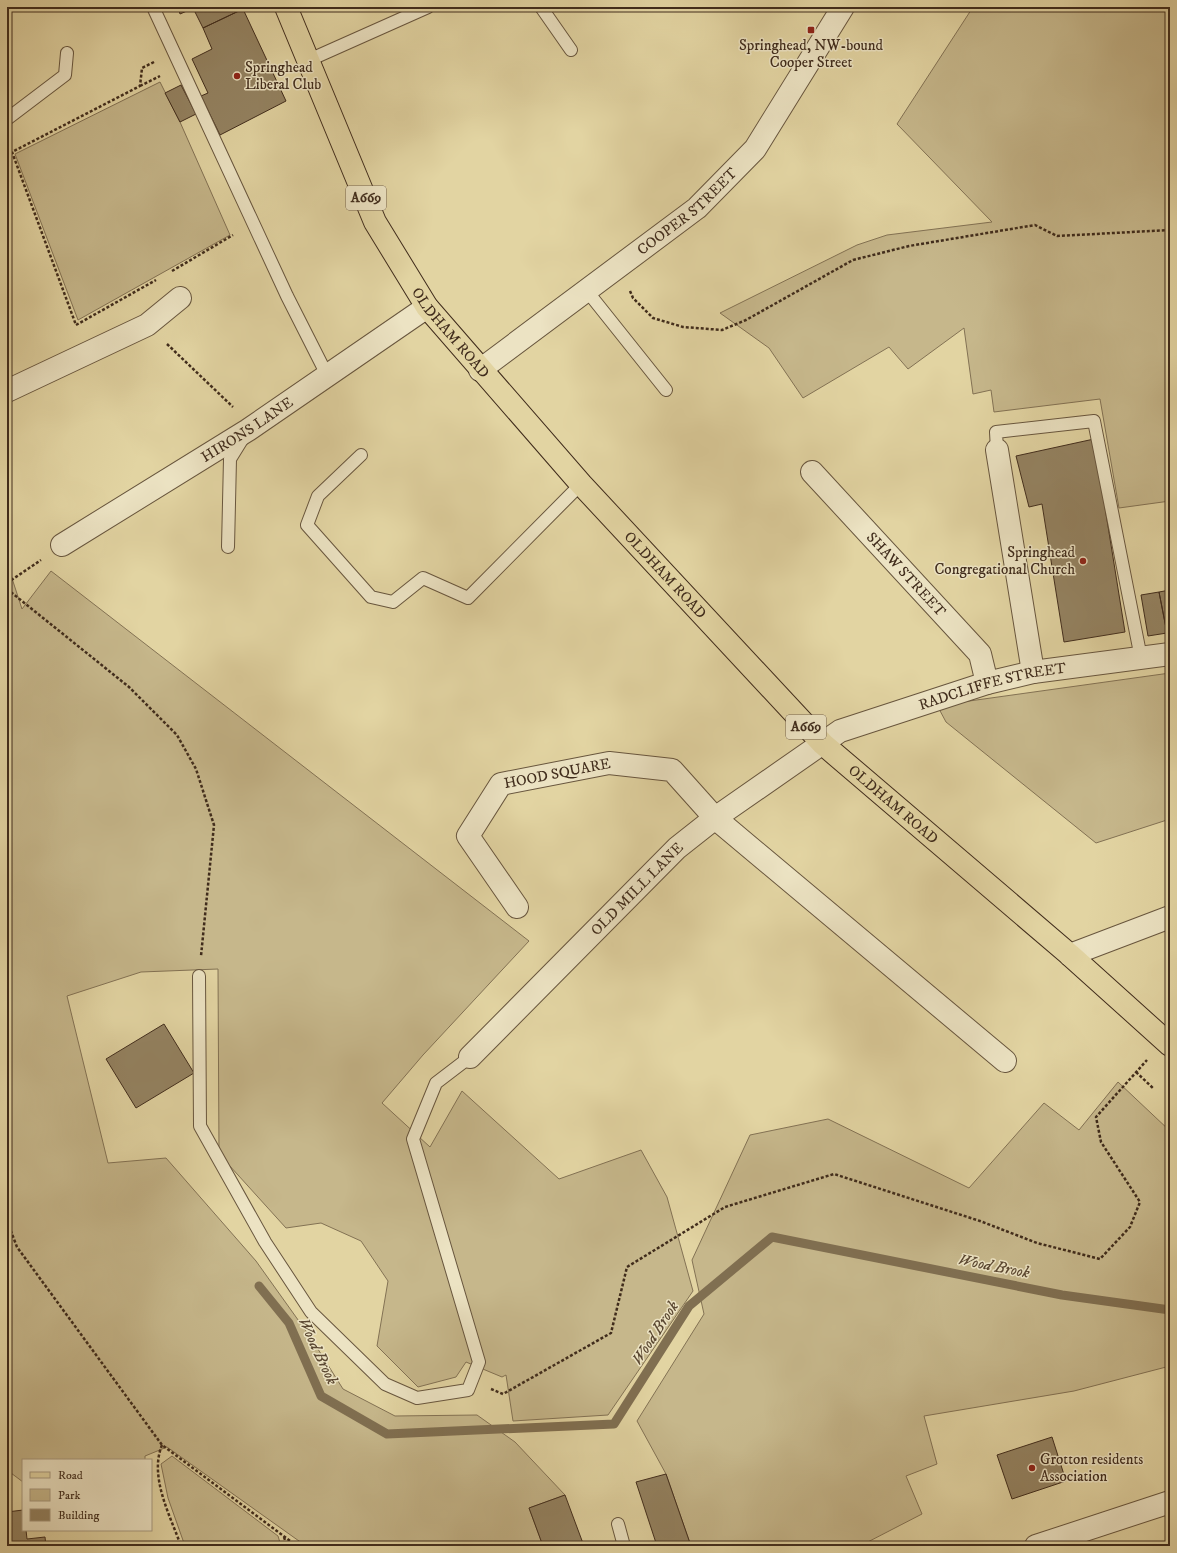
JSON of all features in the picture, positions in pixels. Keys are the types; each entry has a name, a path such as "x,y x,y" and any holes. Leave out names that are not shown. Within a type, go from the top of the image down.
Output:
{"main road":[{"name":"OLDHAM ROAD","path":"286,7 375,222 427,307 480,370 581,484 823,744 1070,955 1167,1043"}],"street":[{"name":"COOPER STREET","path":"480,370 697,208 755,149 843,7"},
{"path":"7,391 147,325 180,298"},
{"name":"HIRONS LANE","path":"62,545 250,428 427,307"},
{"path":"997,450 1033,672"},
{"name":"SHAW STREET","path":"812,472 980,654 987,683"},
{"name":"RADCLIFFE STREET","path":"823,744 840,731 987,683 1033,672 1170,654"},
{"name":"OLD MILL LANE","path":"470,1057 677,848 715,818 823,744"},
{"name":"HOOD SQUARE","path":"517,907 468,836 501,784 609,763 672,770 715,818"},
{"path":"715,818 1004,1061"},
{"path":"1070,955 1170,917"},
{"path":"1036,1546 1170,1502"}],"lane":[{"path":"153,7 287,296 327,376"},
{"path":"309,60 428,7"},
{"path":"541,7 571,50"},
{"path":"7,119 65,75 67,53"},
{"path":"587,291 666,390"},
{"path":"997,450 996,432 1094,421 1141,658"},
{"path":"228,547 230,460 250,428"},
{"path":"362,455 318,496 307,525 371,597 393,602 423,578 468,598 581,484"},
{"path":"199,976 200,1126 265,1242 312,1312 385,1384 417,1398 468,1390 479,1362 413,1139 436,1083 470,1057"},
{"path":"618,1524 624,1546"}],"path":[{"path":"140,86 142,68 175,53"},
{"path":"161,277 76,325 12,152 160,76 164,83"},
{"path":"618,268 633,298 653,318 683,327 722,330 746,320 853,260 909,246 1035,225 1056,236 1170,230"},
{"path":"168,274 233,236 230,230"},
{"path":"147,325 250,428"},
{"path":"7,584 62,545"},
{"path":"7,589 129,686 177,735 196,769 214,825 199,976"},
{"path":"472,1380 502,1394 604,1337 611,1333 627,1267 725,1207 834,1174 980,1221 1037,1243 1100,1259 1130,1227 1140,1202 1100,1142 1096,1117 1136,1072 1167,1043"},
{"path":"1136,1072 1154,1089"},
{"path":"7,1221 17,1247 162,1445 297,1546"},
{"path":"162,1445 158,1456 158,1482 181,1546"},
{"path":"284,1537 287,1546"}],"green space":[{"path":"973,7 1170,7 1170,501 1119,508 1100,399 994,412 991,390 973,394 964,328 908,369 889,347 803,398 769,348 720,313 857,245 887,235 992,222 897,124"},
{"path":"160,82 180,122 230,235 78,320 15,154"},
{"path":"7,563 22,609 51,571 529,941 423,1055 382,1103 430,1147 462,1091 559,1179 641,1150 667,1197 693,1291 608,1415 513,1421 506,1375 502,1377 466,1362 456,1377 418,1387 377,1346 388,1281 361,1241 321,1223 286,1228 219,1154 218,969 141,972 67,996 108,1163 166,1158 256,1261 311,1338 343,1389 395,1416 477,1415 515,1442 565,1495 529,1508 543,1546 306,1546 167,1447 145,1456 145,1459 22,1459 22,1481 7,1470"},
{"path":"1170,673 1170,819 1096,843 946,722 938,707 955,703"},
{"path":"1118,1082 1170,1131 1170,1366 1074,1391 924,1416 937,1464 906,1476 922,1514 860,1546 691,1546 666,1474 637,1421 704,1314 692,1260 750,1135 828,1119 969,1188 1044,1103 1079,1130"},
{"path":"172,1456 278,1536 281,1546 185,1546 168,1498 161,1464"}],"building":[{"path":"178,7 196,7 180,14"},
{"path":"242,7 243,9 203,28 193,8"},
{"name":"Springhead Liberal Club","path":"243,9 286,101 220,135 201,96 208,93 192,59 212,49 203,28"},
{"path":"181,85 196,114 180,122 165,93"},
{"name":"Springhead Congregational Church","path":"1094,439 1125,632 1064,642 1042,504 1029,507 1016,456"},
{"path":"1170,590 1170,632 1167,633 1159,592"},
{"path":"1159,592 1167,633 1148,636 1141,595"},
{"path":"164,1024 194,1073 136,1108 106,1059"},
{"name":"Grotton residents Association","path":"1052,1437 1066,1481 1012,1499 997,1455"},
{"path":"666,1474 691,1546 657,1546 636,1482"},
{"path":"565,1495 584,1546 543,1546 529,1508"},
{"path":"22,1510 22,1531 26,1531 27,1539 45,1537 46,1546 7,1546 7,1512"}],"waterway":[{"name":"Wood Brook","path":"259,1286 289,1323 321,1396 387,1434 614,1424 689,1306 772,1237 1062,1295 1170,1310"}],"place":[{"name":"Springhead, NW-bound Cooper Street","path":"811,30"},
{"name":"Springhead Liberal Club","path":"237,76"},
{"name":"Springhead Congregational Church","path":"1083,561"},
{"name":"Grotton residents Association","path":"1032,1468"}]}
